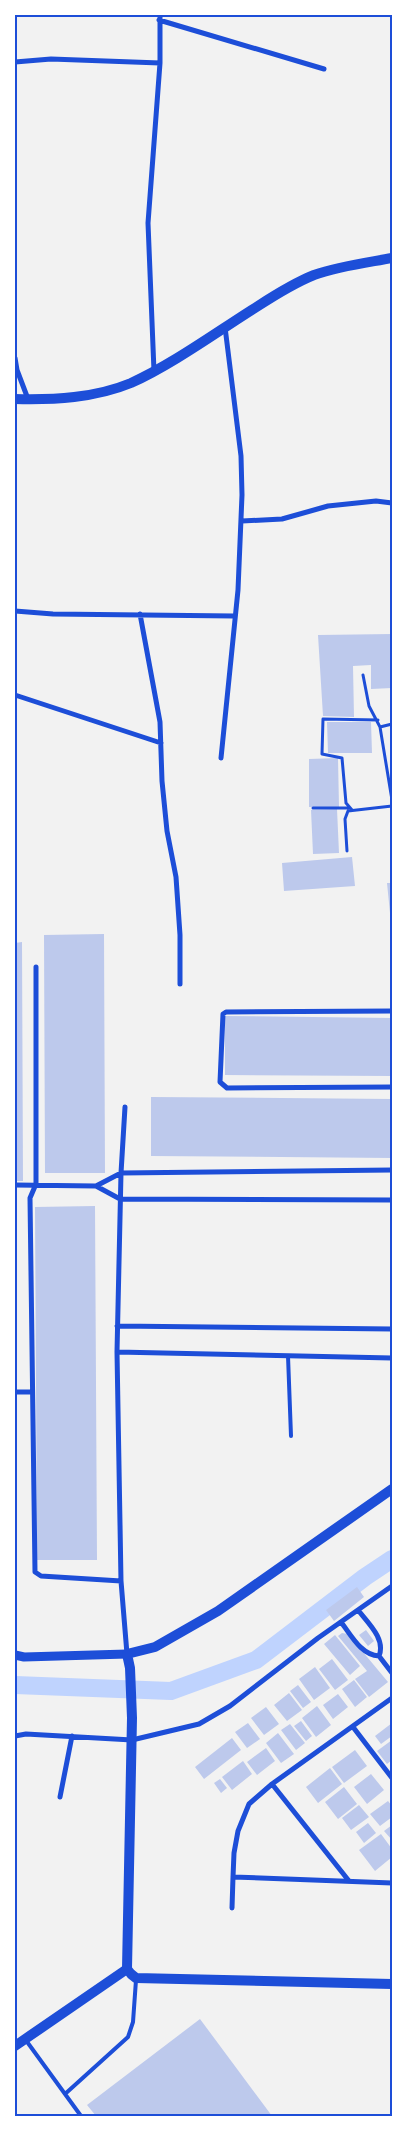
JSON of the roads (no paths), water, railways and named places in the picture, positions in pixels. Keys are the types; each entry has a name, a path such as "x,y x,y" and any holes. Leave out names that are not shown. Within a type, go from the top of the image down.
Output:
{"main road":[{"path":"15,399 75,397 99,393 130,383 154,371 277,294 312,276 343,266 392,258"},
{"path":"392,1489 218,1611 155,1647 127,1654 130,1668 132,1718 127,1969 130,1974 136,1978 387,1983 392,1994"},
{"path":"15,2046 127,1969"}],"street":[{"path":"154,371 148,223 160,63 160,18 324,69"},
{"path":"15,62 51,59 160,63"},
{"path":"221,758 238,590 242,521 241,456 225,326"},
{"path":"15,358 17,370 28,400"},
{"path":"242,521 282,519 328,506 376,501 392,503"},
{"path":"15,611 53,614 234,616"},
{"path":"140,614 160,722 167,832 176,877 180,934 180,984"},
{"path":"15,695 161,743"},
{"path":"36,967 36,1184 30,1198 35,1572 41,1576 121,1581"},
{"path":"392,1011 229,1011 223,1014 220,1082 227,1088 392,1087"},
{"path":"15,1655 24,1657 127,1654 121,1581 117,1352 120,1199 125,1107"},
{"path":"96,1186 121,1173 392,1170"},
{"path":"15,1185 96,1186 120,1199 392,1200"},
{"path":"117,1326 392,1329"},
{"path":"117,1352 392,1358"},
{"path":"15,1392 32,1392"},
{"path":"15,1736 26,1734 132,1740 199,1724 230,1706 280,1666 392,1586"},
{"path":"358,1610 380,1640 382,1649 379,1656"},
{"path":"341,1622 365,1652 371,1656 379,1656"},
{"path":"379,1656 392,1673"},
{"path":"232,1908 234,1853 238,1831 249,1804 272,1784 392,1698"},
{"path":"353,1727 392,1778"},
{"path":"60,1797 72,1736"},
{"path":"272,1784 349,1882"},
{"path":"233,1877 392,1883"}],"lane":[{"path":"288,1356 291,1436"},
{"path":"65,2094 128,2037 133,2022 136,1978"},
{"path":"25,2039 81,2116"}],"waterway":[{"path":"15,1685 171,1691 256,1660 365,1577 392,1559"}]}
